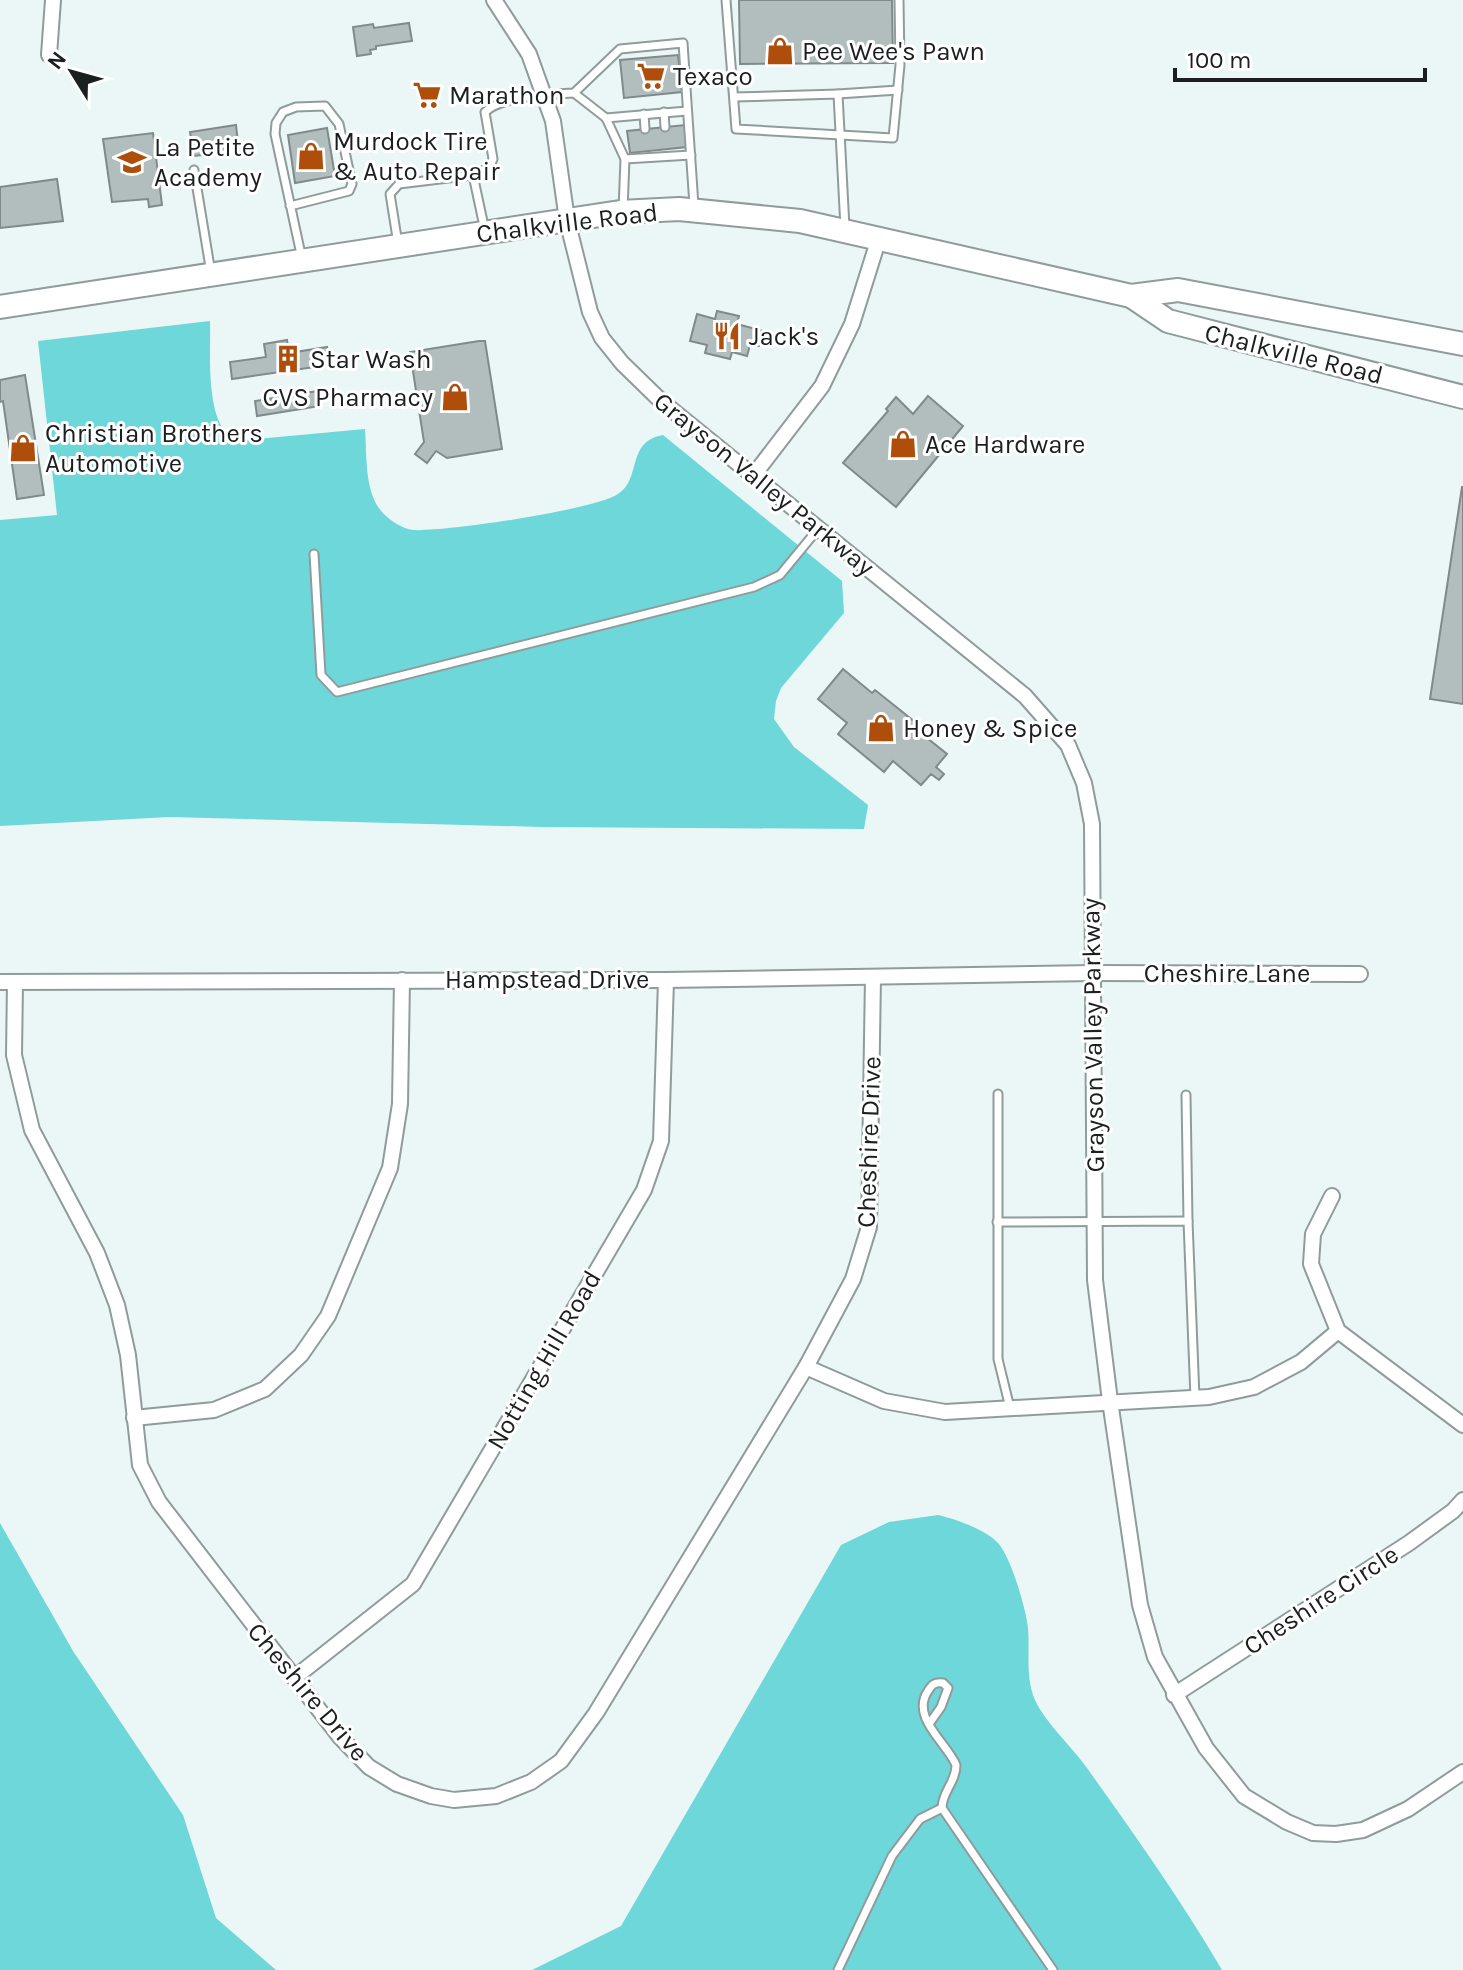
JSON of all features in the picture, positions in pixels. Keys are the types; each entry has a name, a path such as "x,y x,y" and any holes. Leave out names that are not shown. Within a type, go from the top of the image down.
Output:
{"main road":[{"name":"Chalkville Road","path":"0,307 623,212 694,210 800,221 1131,296 1178,290 1463,344"},
{"name":"Chalkville Road","path":"1131,296 1168,321 1463,397"}],"street":[{"path":"49,55 53,0"},
{"name":"Grayson Valley Parkway","path":"494,0 529,54 553,121 567,220 590,312 602,338 622,363 661,401 1025,696 1068,745 1084,783 1092,824 1095,1280 1140,1605 1155,1657 1174,1695 1206,1748 1244,1796 1287,1822 1313,1833 1363,1830 1408,1809 1463,1772"},
{"path":"753,476 802,415 829,374 852,324 879,238"},
{"name":"Cheshire Lane","path":"1094,973 1360,974"},
{"name":"Hampstead Drive","path":"8,982 666,980 1094,973"},
{"name":"Cheshire Drive","path":"8,982 14,1055 32,1130 97,1253 117,1305 128,1355 140,1465 159,1502 340,1737 369,1767 397,1784 454,1800 496,1796 531,1782 561,1761 596,1713 806,1367 853,1279 869,1227 873,977"},
{"path":"134,1418 214,1410 265,1389 301,1355 328,1316 390,1168 400,1104 402,980"},
{"name":"Notting Hill Road","path":"294,1678 413,1584 644,1190 661,1141 666,980"},
{"path":"1332,1196 1313,1234 1311,1264 1338,1331 1463,1425"},
{"path":"806,1367 884,1401 945,1412 1195,1398 1254,1387 1301,1362 1338,1331"},
{"name":"Cheshire Circle","path":"1174,1695 1409,1543 1463,1500"}],"lane":[{"path":"726,0 736,129 893,138 900,65 899,0"},
{"path":"574,93 620,49 683,43 694,210"},
{"path":"734,97 898,90"},
{"path":"398,246 390,194 399,184 473,175 489,168 493,159 485,112 492,106 543,94 574,93 606,118 625,159 623,212"},
{"path":"838,94 845,230"},
{"path":"290,206 349,191 352,184 339,124 325,106 296,107 283,112 276,123 277,149 302,261"},
{"path":"606,118 687,111"},
{"path":"664,112 665,127"},
{"path":"644,114 645,129"},
{"path":"625,159 646,154 691,155"},
{"path":"194,170 211,275"},
{"path":"473,175 486,233"},
{"path":"314,554 321,675 337,692 754,587 780,575 818,529"},
{"path":"998,1094 998,1359 1010,1408"},
{"path":"1186,1095 1195,1398"},
{"path":"997,1222 1095,1219 1188,1221"},
{"path":"929,1724 947,1694 948,1688 943,1683 937,1682 931,1686 924,1696 922,1709 929,1724 956,1765 942,1808 1053,1970"},
{"path":"838,1970 892,1856 920,1819 942,1808"}],"shaded area":[{"path":"210,321 211,387 218,420 225,432 235,441 365,429 368,473 376,504 388,518 409,529 486,524 603,500 618,494 625,487 644,445 663,435 842,581 844,613 781,688 774,719 794,747 868,805 864,829 542,827 169,817 0,826 0,520 57,515 38,341"},
{"path":"938,1515 978,1529 1003,1550 1027,1619 1029,1673 1035,1700 1140,1842 1222,1970 532,1970 621,1926 841,1545 889,1522"},
{"path":"0,1523 73,1651 183,1815 216,1918 276,1970 0,1970"}],"building":[{"path":"739,0 892,0 893,63 740,64"},
{"path":"409,23 412,41 376,46 376,49 370,50 371,54 357,56 353,27 373,24 374,28"},
{"name":"Texaco","path":"678,55 682,92 624,98 620,60"},
{"path":"236,125 239,151 194,156 190,132"},
{"name":"Texaco","path":"685,125 687,147 630,153 627,131"},
{"name":"Murdock Tire & Auto Repair","path":"327,128 335,176 295,183 288,135"},
{"name":"La Petite Academy","path":"153,133 162,205 149,207 148,199 112,202 103,139"},
{"path":"57,179 63,221 0,228 0,187"},
{"name":"Jack's","path":"717,311 739,316 737,324 763,331 759,346 750,345 747,356 732,352 730,359 705,353 707,345 690,341 697,314 715,319"},
{"name":"Star Wash","path":"287,340 289,353 327,347 329,365 232,379 230,362 266,357 264,344"},
{"name":"CVS Pharmacy","path":"485,341 502,449 447,458 436,451 427,463 415,454 424,442 410,352"},
{"name":"Christian Brothers Automotive","path":"25,375 44,495 17,499 3,401 0,402 0,380"},
{"path":"318,391 320,406 257,416 255,401"},
{"name":"Ace Hardware","path":"928,396 963,426 896,507 843,463 888,411 886,409 896,397 913,414"},
{"path":"1463,487 1463,704 1430,699"},
{"name":"Honey & Spice","path":"843,669 920,726 917,730 947,754 936,767 944,774 939,780 931,774 921,785 893,761 884,772 838,734 847,723 818,699"}],"place":[{"name":"Pee Wee's Pawn","path":"780,51"},
{"name":"Texaco","path":"651,76"},
{"name":"Marathon","path":"427,95"},
{"name":"Murdock Tire & Auto Repair","path":"311,156"},
{"name":"La Petite Academy","path":"132,162"},
{"name":"Jack's","path":"727,336"},
{"name":"Star Wash","path":"288,359"},
{"name":"CVS Pharmacy","path":"455,397"},
{"name":"Ace Hardware","path":"903,444"},
{"name":"Christian Brothers Automotive","path":"23,448"},
{"name":"Honey & Spice","path":"881,728"}]}
